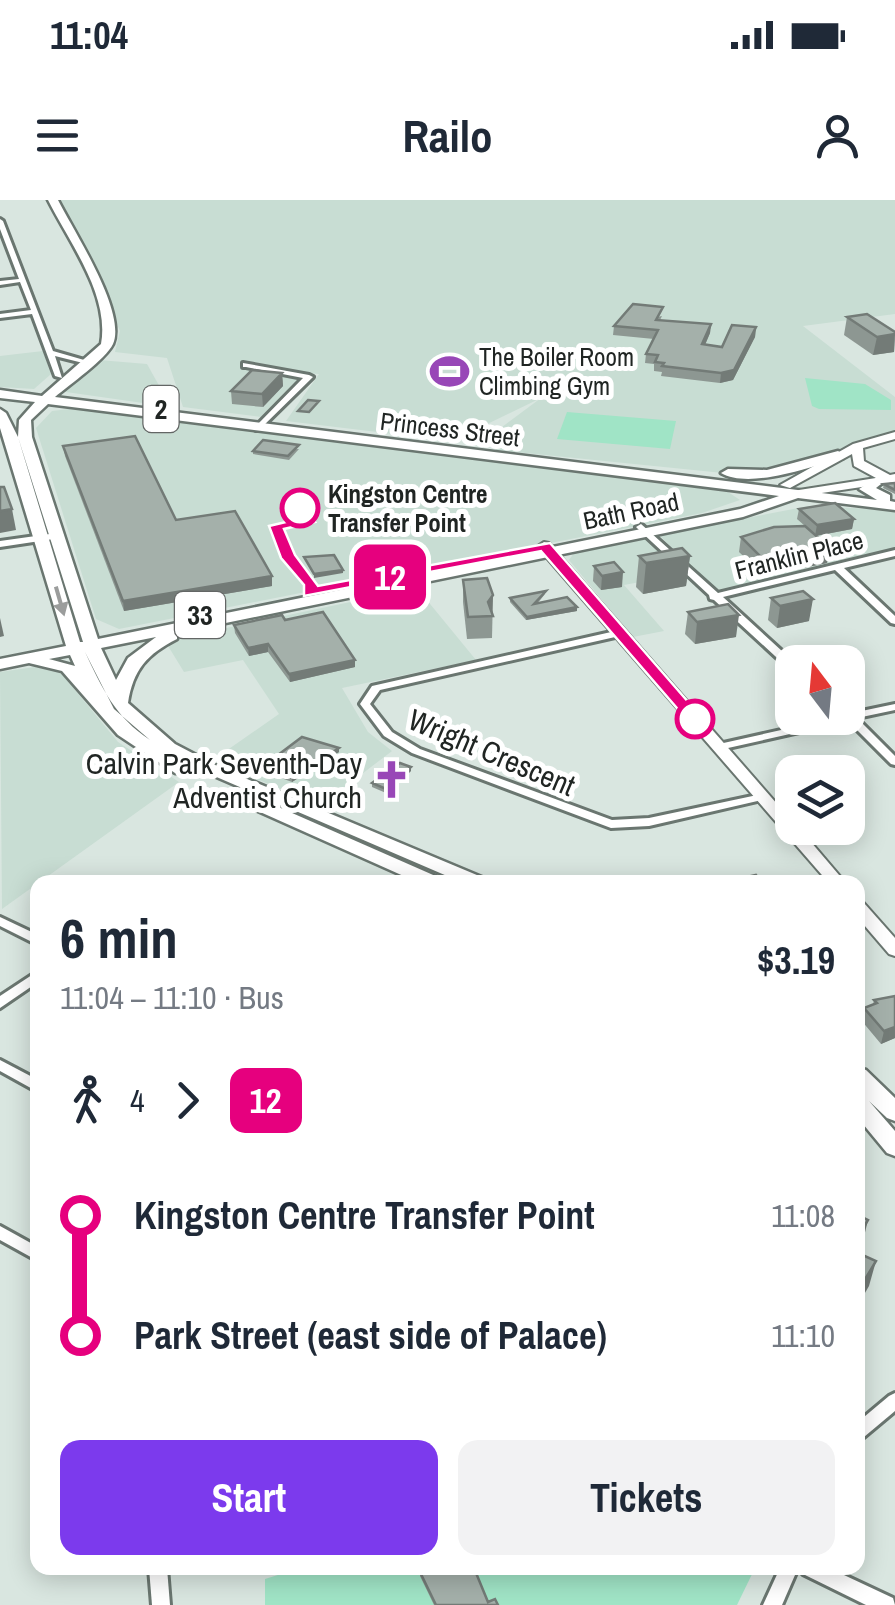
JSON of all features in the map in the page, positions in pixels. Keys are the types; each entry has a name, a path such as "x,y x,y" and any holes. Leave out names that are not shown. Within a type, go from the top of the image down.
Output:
{"main road":[{"path":"12,440 12,416 82,361 97,342 102,325 44,200"},
{"path":"53,200 112,326 106,345 58,376 39,396 25,420 25,437 73,645 124,731 155,756 418,875"},
{"name":"Princess Street","path":"0,392 887,502"},
{"name":"Princess Street","path":"39,396 86,405 656,469 787,490 818,489 887,502"},
{"path":"25,420 58,406 86,405"},
{"path":"0,413 92,642 110,705"},
{"path":"656,469 757,474 838,456"},
{"path":"887,502 866,489 888,479"},
{"path":"725,484 741,494 743,508 887,502"},
{"name":"Bath Road","path":"743,508 787,490"},
{"name":"Bath Road","path":"92,642 645,530 743,508 787,490"},
{"name":"Bath Road","path":"0,655 199,624 548,550"},
{"path":"110,705 128,666 160,642 199,624"},
{"name":"Bath Road","path":"0,665 73,645"},
{"path":"0,665 45,662 66,667 169,748 215,772 460,875"},
{"path":"865,1083 895,1112"},
{"path":"865,1111 895,1147"}],"street":[{"path":"0,221 58,376"},
{"path":"0,282 23,280"},
{"path":"0,316 35,312"},
{"path":"50,352 82,361"},
{"path":"246,364 308,375 267,426"},
{"path":"787,490 857,446 895,435"},
{"path":"857,446 858,463 872,474 888,479"},
{"path":"818,489 888,479"},
{"path":"645,530 775,651"},
{"path":"0,544 49,537"},
{"path":"548,550 830,875"},
{"name":"Franklin Place","path":"713,596 895,554"},
{"path":"839,569 895,621"},
{"name":"Wright Crescent","path":"620,634 376,688 365,704 395,741 600,822 634,824 762,797"},
{"path":"865,713 895,707"},
{"path":"865,733 895,762"},
{"path":"719,747 775,734"},
{"path":"865,915 895,950"},
{"path":"0,921 30,936"},
{"path":"0,1002 30,981"},
{"path":"0,1065 30,1082"},
{"path":"0,1232 30,1250"},
{"path":"865,1424 895,1401"},
{"path":"159,1575 161,1605"},
{"path":"772,1605 786,1575"},
{"path":"824,1575 886,1605"}],"shaded area":[{"path":"60,200 895,200 895,314 803,326 895,397 895,434 799,468 733,474 496,450 490,436 541,398 452,441 286,421 319,374 306,373 261,417 183,407 167,358 115,352 120,331"},
{"path":"43,351 51,374 34,389 0,387 0,356"},
{"path":"99,360 147,364 171,407 59,391"},
{"path":"78,408 728,492 740,500 702,513 119,629 96,619 36,428 52,411"},
{"path":"809,506 895,510 895,550 716,592 659,535"},
{"path":"647,539 683,574 624,585 664,631 633,637 569,560 574,553"},
{"path":"417,588 476,660 342,688 368,732 392,751 320,806 213,760 279,714 243,660 184,672 165,641"},
{"path":"35,667 61,673 118,742 179,782 49,875 30,875 30,889 2,909 0,672"}],"green space":[{"path":"805,378 865,384 891,400 891,410 819,409 812,406"},
{"path":"567,412 676,421 670,449 557,439"},
{"path":"278,1575 752,1575 737,1605 265,1605 265,1579"}],"building":[{"path":"633,304 663,307 656,320 711,324 702,344 722,347 732,325 756,327 734,370 721,373 662,366 664,363 655,362 658,355 646,354 658,330 614,326"},
{"path":"867,314 895,334 877,337 847,317"},
{"path":"252,370 282,373 262,394 231,391"},
{"path":"308,400 319,401 309,412 298,411"},
{"path":"135,436 176,520 235,511 272,576 123,601 63,446"},
{"path":"263,440 299,445 288,456 253,451"},
{"path":"0,487 4,487 12,509 0,511"},
{"path":"835,503 854,519 817,525 799,509"},
{"path":"805,526 830,548 766,562 741,537 774,527"},
{"path":"682,548 690,556 646,563 639,556"},
{"path":"334,555 343,570 314,574 304,557"},
{"path":"614,562 623,572 602,576 594,566"},
{"path":"487,578 493,595 488,602 493,616 468,617 463,580"},
{"path":"546,591 534,604 567,597 577,607 527,617 510,598"},
{"path":"803,591 813,599 780,606 771,598"},
{"path":"728,604 739,615 697,622 688,612"},
{"path":"323,612 355,660 289,674 268,644 248,648 234,625 282,615 285,620"},
{"path":"302,737 339,748 292,778 262,767"},
{"path":"400,763 411,767 386,789 372,783"},
{"path":"895,996 895,1027 884,1031 865,1009 877,1003 874,1000"},
{"path":"865,1256 876,1261 865,1279"},
{"path":"421,1575 477,1575 488,1602 495,1599 498,1605 436,1605"}],"bus line":[{"name":"12","path":"300,508 308,522 276,526 288,558 296,562 311,585 309,592 544,546 695,719"}],"place":[{"name":"The Boiler Room Climbing Gym","path":"449,371"},
{"name":"Kingston Centre Transfer Point","path":"300,508"},
{"name":"Calvin Park Seventh-Day Adventist Church","path":"392,780"}]}
